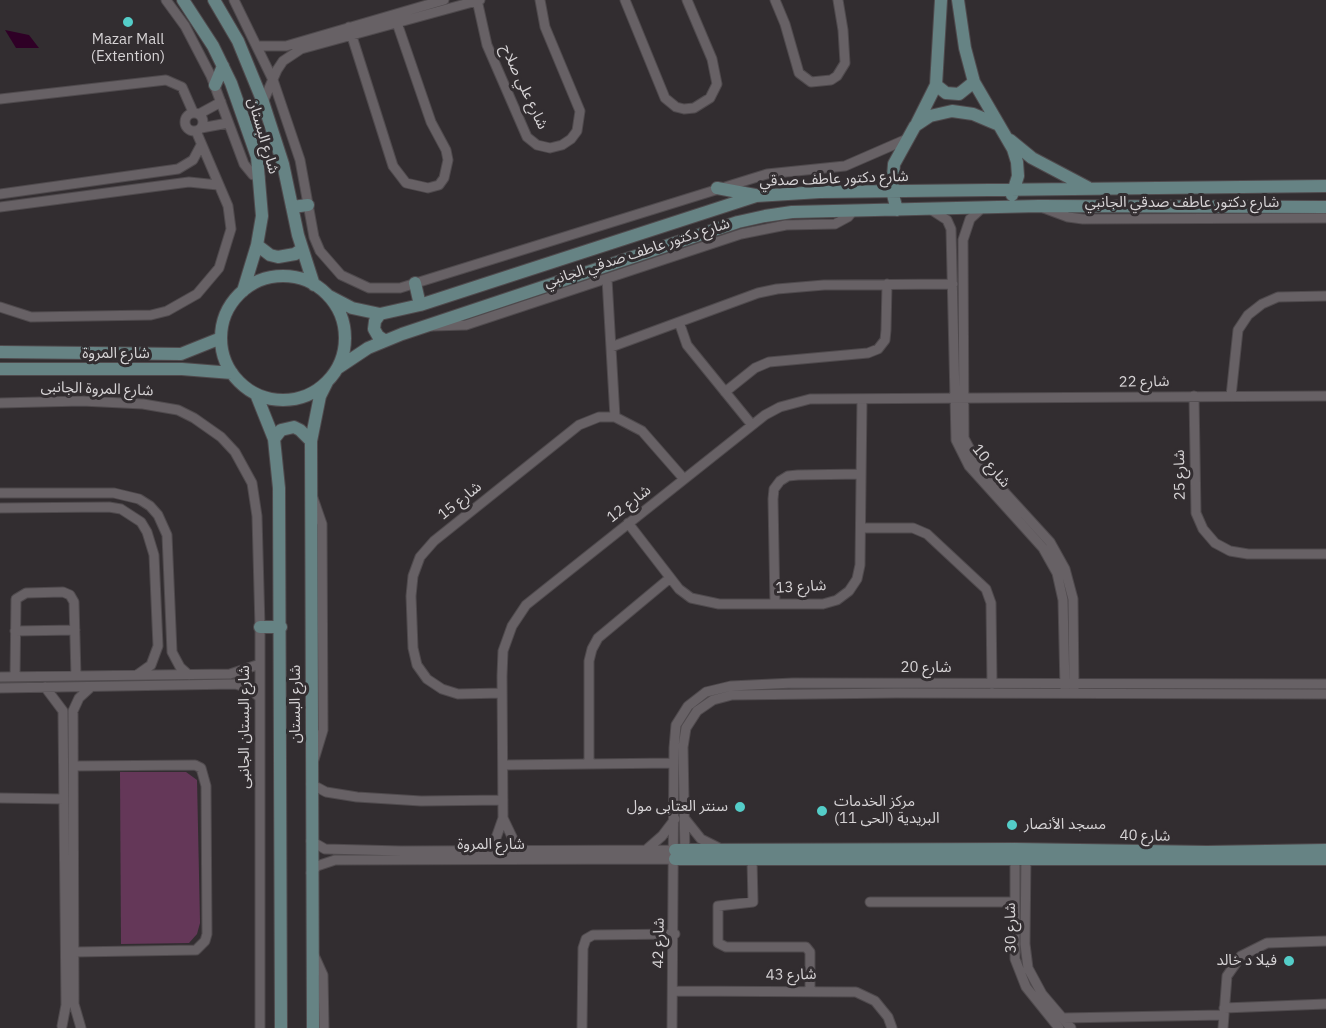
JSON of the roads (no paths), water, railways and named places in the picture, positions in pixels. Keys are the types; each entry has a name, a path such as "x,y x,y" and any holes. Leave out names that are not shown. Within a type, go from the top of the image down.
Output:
{"street":[{"path":"166,0 189,32 215,85 244,164 253,175 260,177"},
{"name":"شارع البستان","path":"183,0 205,32 239,102 260,177 261,216 257,245 243,291"},
{"name":"شارع البستان","path":"214,0 238,41 264,102 283,164 302,249 314,285"},
{"path":"234,0 259,46 273,80 300,160 308,205 320,251 341,275 354,283 384,290 415,284 717,188 768,174 844,166 907,139"},
{"path":"398,12 403,0"},
{"path":"264,102 283,61 292,54 398,12 440,0"},
{"path":"259,46 286,46 397,23 478,0"},
{"name":"شارع علي صلاح","path":"478,0 487,45 527,137 537,145 550,148 571,140 577,131 580,111 549,38 540,0"},
{"path":"625,0 665,98 676,107 684,109 694,108 711,98 717,84 712,59 687,0"},
{"path":"775,0 785,24 799,73 811,82 831,80 837,76 845,63 838,0"},
{"path":"958,0 965,48 974,82 1006,137 1017,162 1015,189 1005,207"},
{"path":"897,210 892,191 894,164 936,85 940,1"},
{"path":"351,31 393,166 406,183 428,189 439,185 444,178 448,160 446,150 431,122 397,23"},
{"path":"215,85 222,66"},
{"path":"0,99 166,80 182,87 196,113 203,120 199,129 201,145 231,218 230,241 219,268 209,282 183,304 151,315 31,317 0,307"},
{"path":"936,85 946,93 959,94 974,82"},
{"path":"221,102 186,117 185,125 189,129 199,129 228,123"},
{"path":"915,126 930,116 952,111 973,114 999,125"},
{"path":"1006,137 1041,164 1090,189"},
{"path":"0,194 178,169 193,160 201,145"},
{"path":"95,181 96,195"},
{"path":"0,207 194,182 218,185"},
{"name":"شارع دكتور عاطف صدقي","path":"328,296 352,308 380,314 420,305 756,196 892,191 1326,186"},
{"path":"717,188 756,196"},
{"path":"292,207 308,205"},
{"path":"338,368 384,340 738,222 792,212 1039,206 1326,207"},
{"name":"شارع دكتور عاطف صدقي الجانبي","path":"1039,206 1053,213 1083,219 1326,218"},
{"name":"شارع 10","path":"982,208 970,219 963,240 956,440 961,454 1043,548 1057,573 1063,600 1070,694"},
{"name":"شارع 10","path":"930,209 947,220 951,230 958,400"},
{"name":"شارع دكتور عاطف صدقي الجانبي","path":"430,325 466,325 756,230 786,225 835,224 848,217 853,211"},
{"path":"257,245 270,255 278,257 295,254 302,249"},
{"path":"278,276 297,278 314,285 338,308 344,330 344,353 338,368 327,382 312,393 293,399 274,399 256,394 232,373 224,356 221,338 227,312 243,291 260,281 278,276"},
{"path":"608,279 615,417 629,423 646,435 684,479"},
{"path":"415,284 420,305"},
{"path":"611,347 777,289 887,284 953,284"},
{"path":"725,392 755,368 769,362 868,353 878,349 885,340 887,284"},
{"path":"1231,396 1238,330 1248,315 1262,303 1278,297 1326,296"},
{"path":"380,314 375,321 374,329 384,340"},
{"path":"680,322 687,345 752,425"},
{"name":"شارع المروة","path":"0,352 181,354 200,349 221,338"},
{"name":"شارع المروة","path":"0,369 182,369 232,373"},
{"name":"شارع البستان","path":"313,1028 311,441 320,396 327,382"},
{"name":"شارع البستان","path":"256,394 274,439 279,488 281,1028"},
{"name":"شارع 25","path":"1194,396 1196,513 1203,529 1215,543 1230,551 1248,554 1326,554"},
{"name":"شارع 22","path":"958,400 1326,396"},
{"name":"شارع 12","path":"483,849 496,838 503,818 503,651 512,626 526,605 765,415 796,402 862,399 958,400"},
{"name":"شارع 13","path":"628,523 670,578 692,598 705,603 822,604 837,600 849,591 857,579 860,565 862,399"},
{"name":"شارع المروة الجانبى","path":"0,403 82,401 160,406 194,417 221,437"},
{"name":"شارع 15","path":"502,693 458,694 442,689 427,679 417,664 412,648 413,576 420,557 434,541 579,425 599,417 615,417"},
{"path":"274,439 281,430 294,428 305,434 311,441"},
{"name":"شارع البستان الجانبى","path":"221,437 244,467 255,498 260,627 258,1026"},
{"path":"775,604 774,489 788,476 861,474"},
{"path":"0,493 114,493 139,499 150,506 158,516 167,535 172,649 176,662 189,675"},
{"path":"0,508 109,507 120,509 141,522 147,532 154,555 158,651 151,665 137,675"},
{"path":"861,528 912,528 927,534 986,589 991,603 988,687"},
{"path":"590,764 589,661 592,649 598,638 670,578"},
{"path":"15,677 15,603 19,596 26,593 63,592 72,598 76,676"},
{"path":"260,627 281,627"},
{"path":"15,631 75,630"},
{"path":"158,651 167,652 172,649"},
{"path":"0,688 92,687 227,679 260,664"},
{"path":"0,677 189,675 227,679 244,686 260,698"},
{"path":"109,676 109,686"},
{"name":"شارع 20","path":"680,819 674,763 676,725 688,706 706,692 731,686 793,683 988,687 1070,694 1326,693"},
{"name":"شارع 20","path":"680,854 686,728 697,711 712,700 732,695 1070,684 1326,684"},
{"path":"45,687 68,711 75,766 69,828 71,1008 81,1028"},
{"path":"60,1027 71,1008 74,952 69,828 64,799 68,711 92,687"},
{"path":"503,765 674,763"},
{"path":"74,952 196,950 205,941 207,934 206,786 201,768 195,765 75,766"},
{"path":"311,784 326,792 357,797 421,801 503,800"},
{"path":"0,798 64,799"},
{"name":"شارع 12","path":"503,818 514,841 525,850"},
{"path":"646,850 680,819 701,838 724,850"},
{"name":"شارع المروة","path":"311,841 325,849 646,850 680,854"},
{"name":"شارع 40","path":"680,854 724,850 1021,853 1326,850"},
{"name":"شارع 40","path":"680,854 752,860 1021,853 1239,861 1326,859"},
{"name":"شارع 30","path":"1021,853 1015,877 1014,902 1014,944 1019,973 1026,987 1061,1023 1071,1028"},
{"name":"شارع 30","path":"1021,853 1026,877 1025,950 1028,968 1061,1023"},
{"name":"شارع المروة","path":"311,873 317,866 335,860 680,854"},
{"name":"شارع 42","path":"672,1028 680,854"},
{"path":"752,860 753,902 718,906 718,943 722,946 806,947 810,952 810,990"},
{"path":"1015,877 1020,874 1026,877"},
{"path":"870,902 1014,902"},
{"path":"582,1028 583,948 586,939 593,935 675,934"},
{"path":"1223,1028 1227,976 1241,956 1253,948 1274,942 1326,941"},
{"path":"312,952 323,975 324,1028"},
{"name":"شارع 43","path":"674,992 810,990 856,992 874,1001 888,1017 892,1028"},
{"path":"1061,1023 1326,1004"},
{"path":"60,1027 69,1024 81,1028"}],"place":[{"name":"Mazar Mall (Extention)","path":"128,22"},
{"name":"سنتر العتابى مول","path":"740,807"},
{"name":"مركز الخدمات البريدية (الحى 11)","path":"822,811"},
{"name":"مسجد الأنصار","path":"1012,825"},
{"name":"فيلا د خالد","path":"1289,961"}]}
